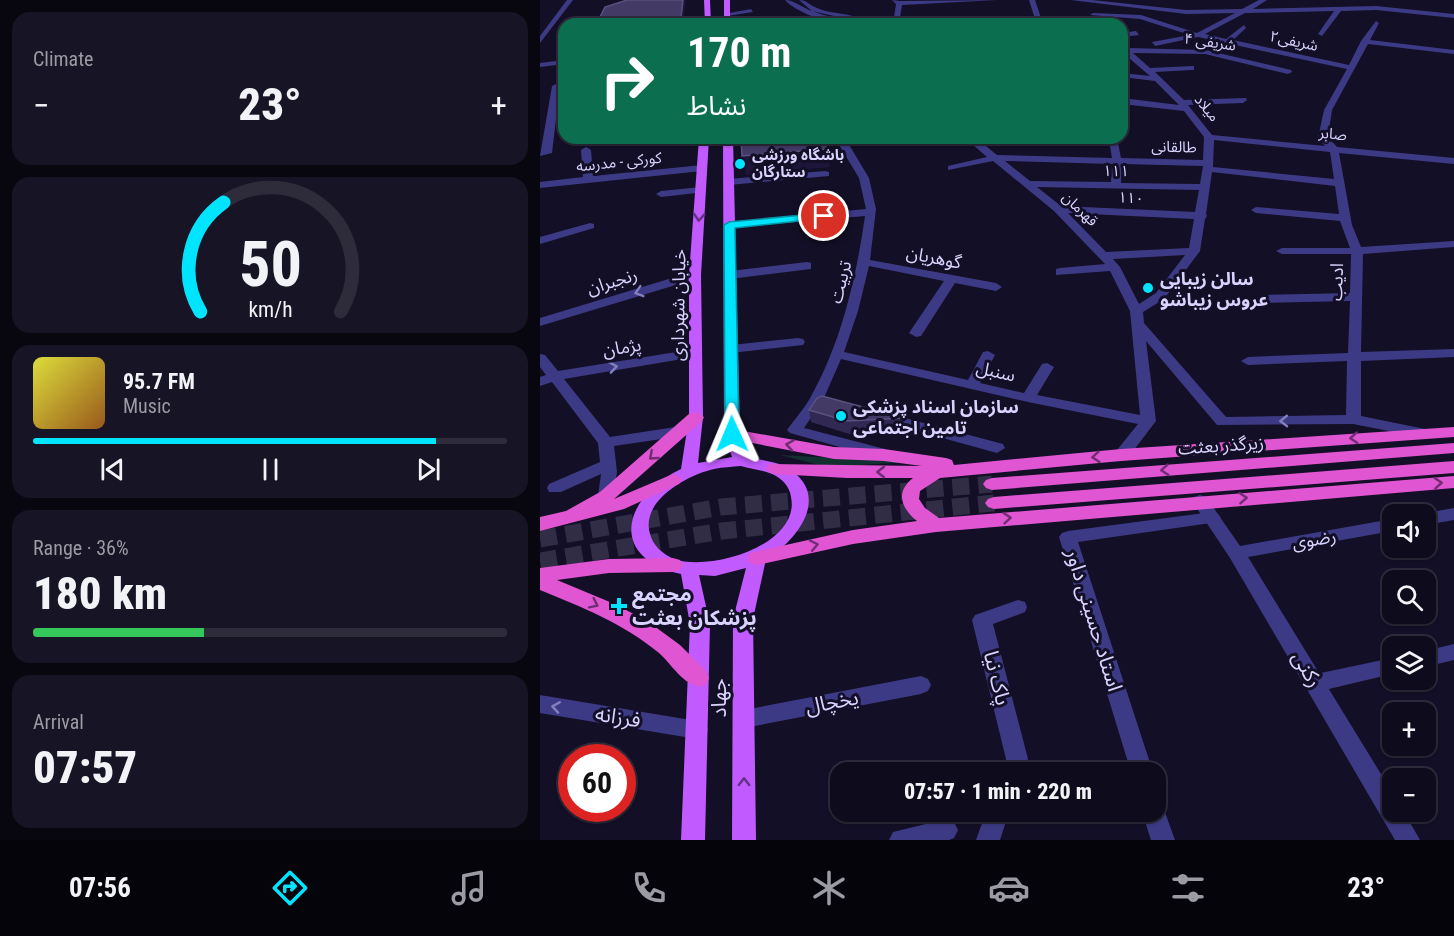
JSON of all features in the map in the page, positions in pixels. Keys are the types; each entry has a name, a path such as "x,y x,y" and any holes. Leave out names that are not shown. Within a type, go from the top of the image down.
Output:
{"highway":[{"path":"567,519 606,496 696,417"},
{"path":"775,468 847,472 939,472 1121,455 1454,432"},
{"path":"732,434 834,453 884,455 973,468"},
{"name":"زیرگذر بعثت","path":"992,484 1454,448"},
{"path":"994,503 1454,467"},
{"path":"936,525 917,513 912,507 909,495 914,485 939,472"},
{"path":"540,524 617,505 681,476"},
{"path":"757,558 853,537 936,525 1206,509 1454,482"},
{"path":"540,575 609,566 681,567"},
{"path":"540,582 623,618 670,650 698,678"}],"main road":[{"path":"707,0 708,18"},
{"path":"727,0 727,18"},
{"name":"خیابان شهرداری","path":"681,476 696,417 695,275 704,144"},
{"path":"728,144 732,434 741,461"},
{"path":"741,461 775,468 788,476 797,486 802,507 792,531 777,545 757,558 723,568 681,567 649,551 640,533 640,522 649,502 681,476 724,462 741,461"},
{"name":"جهاد","path":"744,840 743,619 757,558"},
{"name":"جهاد","path":"681,567 700,624 693,840"}],"street":[{"path":"540,41 544,31 570,0"},
{"path":"788,0 792,5 809,13 832,18"},
{"path":"804,2 818,0"},
{"path":"896,18 897,2 994,0"},
{"path":"1032,0 1036,18"},
{"path":"1074,0 1209,12"},
{"path":"1081,0 1095,18"},
{"path":"1093,15 1141,17 1209,12 1250,7 1264,0"},
{"path":"1148,8 1155,1"},
{"path":"804,2 853,18"},
{"path":"1218,7 1376,8 1454,16"},
{"path":"1128,48 1197,35 1241,8"},
{"path":"1322,34 1339,9"},
{"path":"727,14 751,11"},
{"name":"شریفی۲","path":"1141,17 1197,35 1350,67"},
{"path":"1350,67 1376,23"},
{"path":"1228,41 1244,27"},
{"path":"1128,34 1136,33"},
{"path":"1365,41 1454,52"},
{"name":"شریفی ۴","path":"1128,49 1205,52 1288,72"},
{"name":"میلاد","path":"1128,53 1185,106 1209,137 1206,187 1194,251 1160,296 1138,319"},
{"path":"540,65 558,63"},
{"name":"ادیب","path":"1350,67 1328,110 1323,138 1334,149 1345,218 1357,251 1353,419"},
{"path":"1147,70 1191,68"},
{"path":"1128,76 1157,79"},
{"path":"540,153 548,153 556,87"},
{"path":"1128,101 1185,106 1243,100"},
{"name":"صابر","path":"1209,137 1454,161"},
{"name":"تربیت","path":"844,144 864,178 870,212 864,262 852,311 822,401 795,430 884,455"},
{"name":"قهرمان","path":"977,144 1058,209 1104,256 1114,267 1138,319"},
{"path":"1115,144 1117,161 1116,186"},
{"path":"586,150 588,180"},
{"name":"طالقانی","path":"951,168 994,158 1117,161 1208,166 1339,183"},
{"name":"کورکی - مدرسه","path":"540,185 702,168"},
{"path":"729,182 825,174"},
{"name":"۱۱۱","path":"1026,184 1206,187"},
{"path":"661,194 701,190"},
{"name":"۱۱۰","path":"1058,209 1202,216"},
{"path":"1256,210 1345,218"},
{"path":"729,225 870,212"},
{"path":"540,241 590,226"},
{"path":"1282,251 1357,251 1454,244"},
{"path":"1104,256 1194,251"},
{"name":"گوهریان","path":"864,262 996,287"},
{"path":"730,275 807,266"},
{"path":"1059,272 1114,267"},
{"name":"رنجبران","path":"540,322 695,275"},
{"path":"916,333 952,279"},
{"path":"1264,299 1355,297"},
{"path":"1138,319 1222,422 1353,419 1425,433"},
{"path":"1121,455 1148,421 1138,319"},
{"path":"731,349 798,342"},
{"name":"پژمان","path":"540,382 555,376 695,353"},
{"path":"1248,361 1353,359 1454,353"},
{"name":"سنبل","path":"836,354 972,386 1148,421"},
{"path":"972,386 988,355"},
{"path":"540,358 606,442 609,464 606,496"},
{"path":"1028,398 1047,367"},
{"path":"874,414 997,448"},
{"path":"606,442 682,431"},
{"path":"555,488 609,464"},
{"name":"رکنی","path":"1206,509 1236,553 1316,683 1408,840"},
{"name":"استاد حسینی داور","path":"1139,762 1068,537 1206,509"},
{"path":"1436,517 1454,514"},
{"name":"رضوی","path":"1236,553 1382,527"},
{"name":"پاک نیا","path":"1016,762 982,620 1018,607"},
{"path":"1436,656 1454,652"},
{"path":"1316,683 1382,668"},
{"name":"یخچال","path":"744,719 921,685"},
{"name":"فرزانه","path":"540,704 696,730"},
{"path":"988,840 994,822"},
{"path":"1157,822 1163,840"},
{"path":"901,840 946,830"}],"green space":[{"path":"780,455 911,462 827,467"}],"building":[{"path":"627,0 683,0 681,17 600,18 605,7"},
{"path":"741,144 825,144 827,149 742,156"},
{"path":"822,396 904,418 847,421 809,410 817,398"}],"tunnel":[{"path":"540,539 721,507 992,484"},
{"path":"540,561 722,531 994,503"}],"place":[{"name":"باشگاه ورزشی ستارگان","path":"740,164"},
{"name":"سالن زیبایی عروس زیباشو","path":"1148,288"},
{"name":"سازمان اسناد پزشکی تامین اجتماعی","path":"841,416"},
{"name":"مجتمع پزشکان بعثت","path":"619,606"}],"route":[{"path":"732,434 729,225 824,216"}]}
